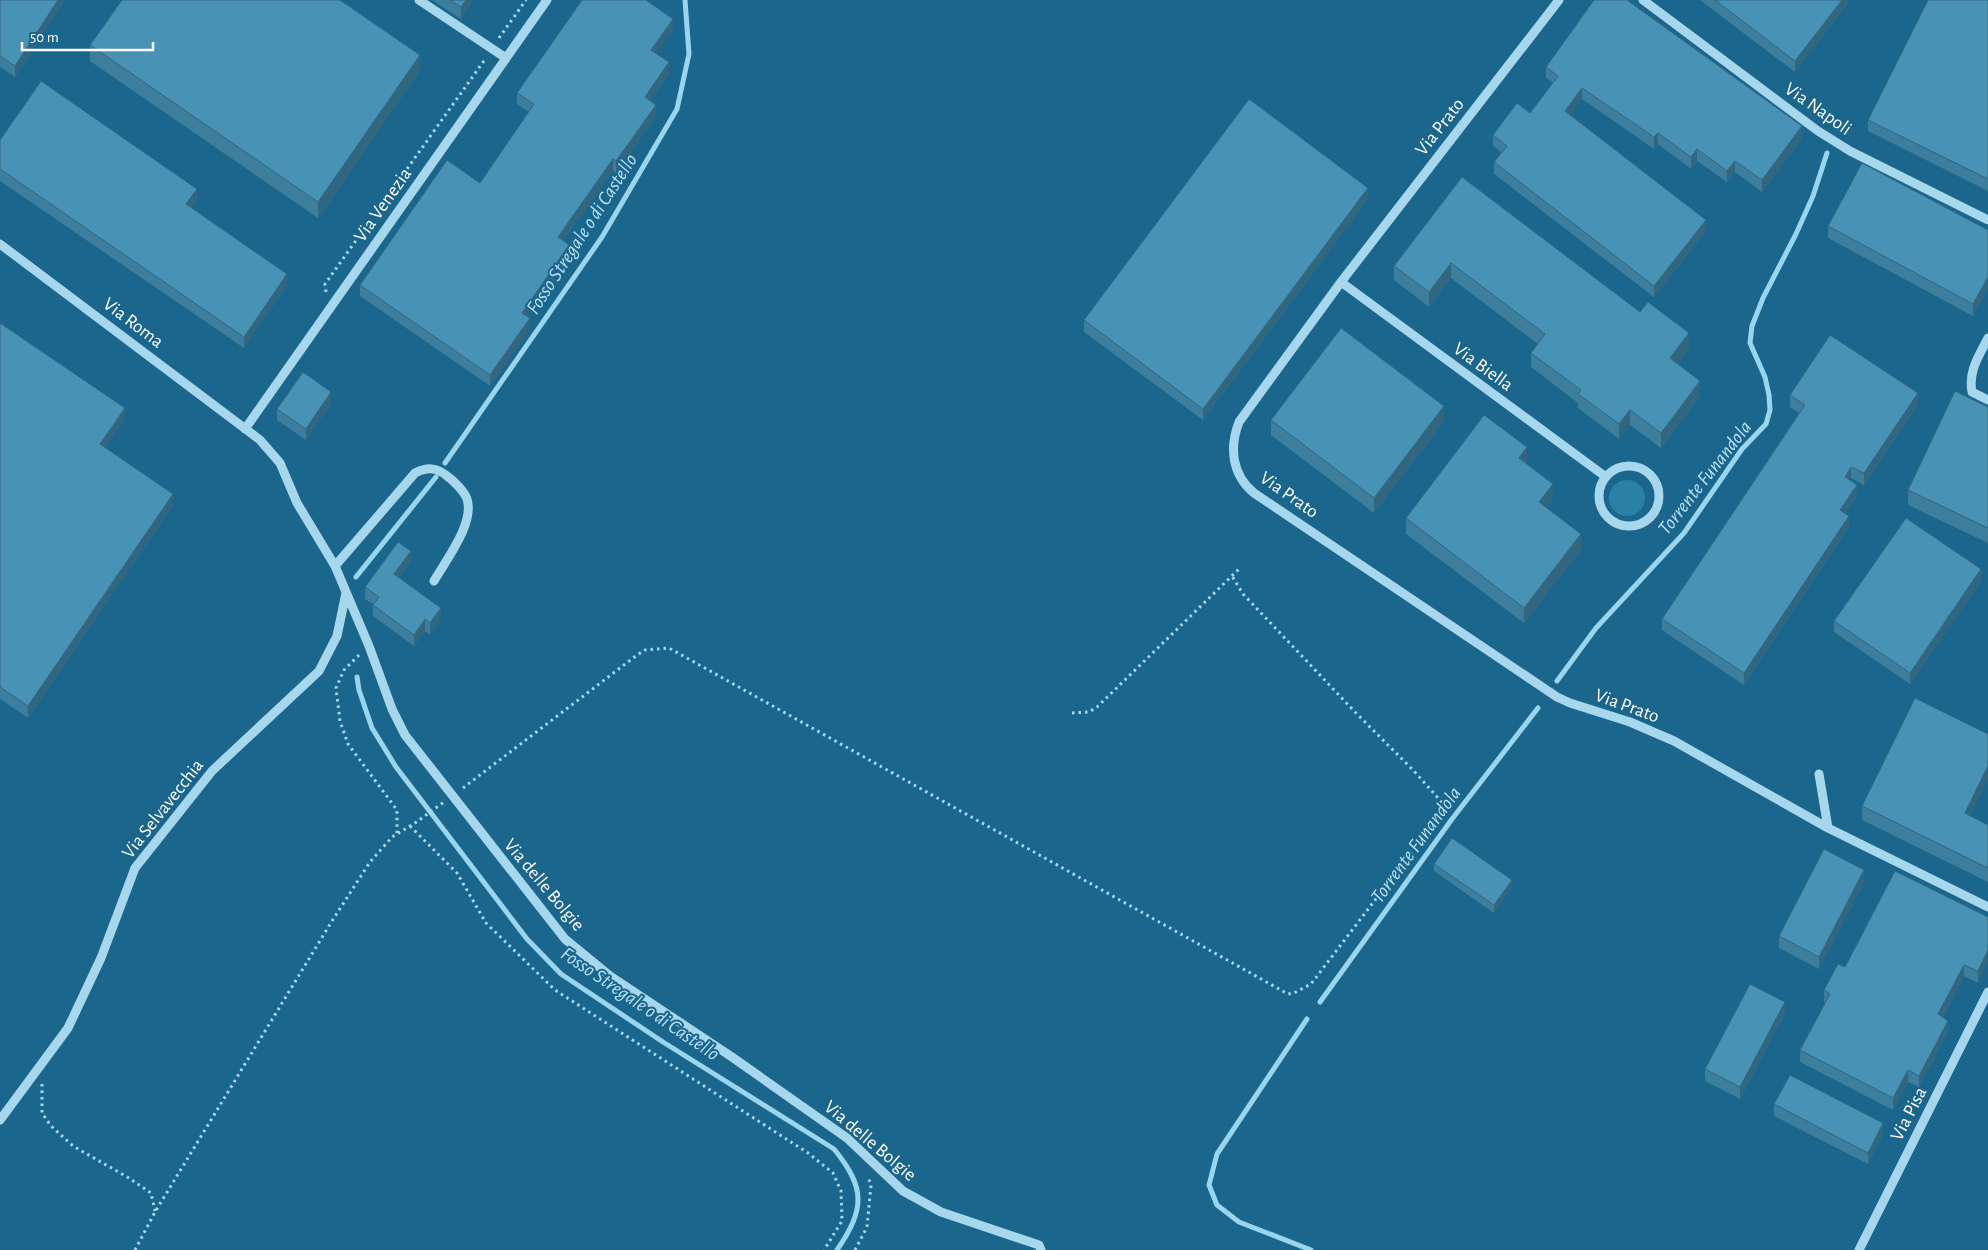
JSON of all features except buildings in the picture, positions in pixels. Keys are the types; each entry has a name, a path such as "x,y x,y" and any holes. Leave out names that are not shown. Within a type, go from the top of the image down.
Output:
{"street":[{"path":"419,0 506,58"},
{"name":"Via Venezia","path":"245,428 547,0"},
{"name":"Via Prato","path":"1559,0 1341,282 1239,422 1234,433 1234,462 1239,476 1246,486 1557,697 1630,722 1674,741 1828,828 1988,907"},
{"name":"Via Napoli","path":"1644,0 1826,136 1850,151 1988,220"},
{"name":"Via Roma","path":"0,244 260,440 280,463 297,503 335,566"},
{"name":"Via Biella","path":"1341,282 1606,477"},
{"path":"1988,338 1972,370 1970,383 1972,392 1988,400"},
{"path":"1624,467 1644,470 1652,477 1657,486 1659,496 1657,506 1652,515 1644,522 1634,526 1623,525 1610,518 1600,506 1599,496 1601,486 1606,477 1614,470 1624,467"},
{"path":"335,566 415,473 429,468 435,469 449,478 464,493 468,507 465,528 434,580"},
{"name":"Via delle Bolgie","path":"335,566 369,646 392,709 405,735 449,798 474,825 565,940 610,976 732,1057 847,1138 903,1191 941,1212 1025,1239 1039,1245 1041,1250"},
{"name":"Via Selvavecchia","path":"0,1120 68,1028 101,958 135,868 212,771 319,671 337,636 346,593"},
{"path":"1819,774 1828,828"},
{"name":"Via Pisa","path":"1859,1250 1988,992"}],"path":[{"path":"321,300 326,293 325,284 526,0"},
{"path":"1072,713 1089,712 1097,707 1240,568"},
{"path":"135,1250 155,1212 370,862 392,837 449,798 645,650 669,648 1288,994 1311,984 1446,806 1243,594 1232,576"},
{"path":"369,646 344,670 336,688 340,721 348,744 397,810 397,834"},
{"path":"410,826 457,873 486,923 555,990 808,1153 833,1172 841,1191 842,1221 824,1250"},
{"path":"38,1068 42,1082 42,1113 52,1126 73,1146 129,1178 150,1193 155,1212"},
{"path":"854,1250 867,1227 871,1185 861,1152"}],"shaded area":[{"path":"1627,480 1640,485 1645,498 1640,511 1627,516 1614,511 1609,498 1614,485"}],"waterway":[{"name":"Fosso Stregale o di Castello","path":"445,463 602,237 677,109 689,54 685,0"},
{"name":"Torrente Funandola","path":"1557,681 1596,628 1684,533 1742,449 1766,424 1770,410 1769,395 1765,377 1750,343 1752,326 1763,298 1813,196 1827,153"},
{"name":"Fosso Stregale o di Castello","path":"356,577 436,477"},
{"name":"Fosso Stregale o di Castello","path":"357,677 359,690 372,728 396,767 527,939 561,974 663,1042 834,1149 852,1175 858,1199 853,1222 837,1250"},
{"name":"Torrente Funandola","path":"1320,1002 1452,819 1538,708"},
{"name":"Torrente Funandola","path":"1307,1019 1217,1154 1209,1185 1217,1205 1239,1222 1311,1250"}]}
